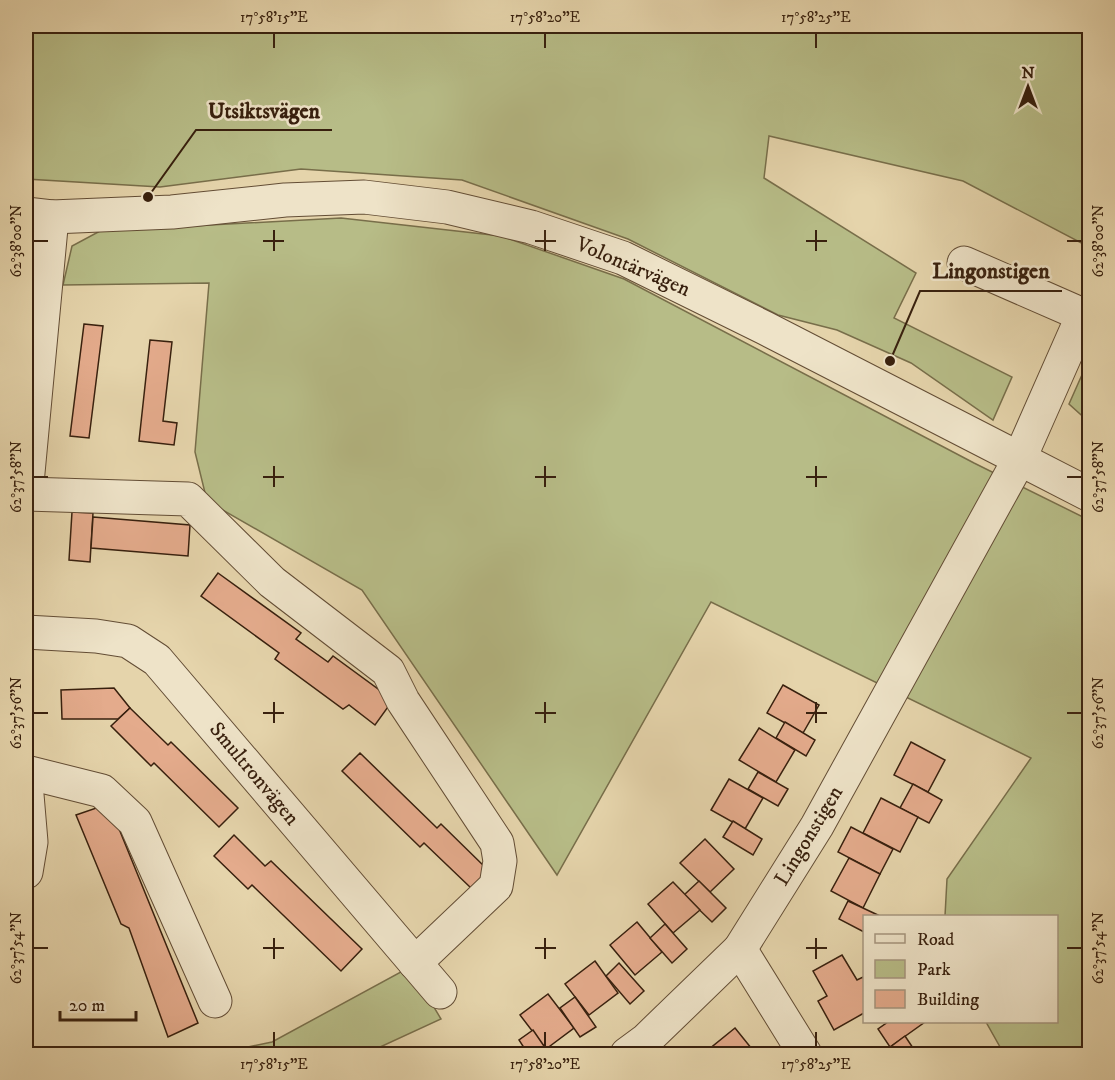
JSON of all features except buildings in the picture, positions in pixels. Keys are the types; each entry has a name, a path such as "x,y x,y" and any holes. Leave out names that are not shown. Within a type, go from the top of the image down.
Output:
{"street":[{"name":"Volontärvägen","path":"39,215 172,212 285,200 363,197 447,207 531,227 623,258 775,333 1089,495"},
{"path":"39,215 26,494 188,499 272,582 388,671 403,701 497,843 500,861 496,886 415,963"},
{"name":"Lingonstigen","path":"627,1054 646,1040 740,950 817,826 1019,460 1083,315 964,263"},
{"name":"Smultronvägen","path":"26,632 96,636 128,641 157,660 441,992"},
{"path":"26,772 102,791 135,822 215,1001"},
{"path":"26,783 31,842 26,872"},
{"path":"740,950 805,1054"}],"green space":[{"path":"26,26 1089,26 1089,247 963,181 769,136 764,178 916,273 894,318 1012,377 993,420 911,363 837,330 778,315 628,239 462,180 301,169 160,187 26,179"},
{"path":"341,218 501,236 624,279 974,463 1089,520 1089,1054 1004,1054 987,1023 1058,1023 1058,915 945,915 947,879 1031,758 711,602 557,875 362,590 207,501 195,452 209,283 63,285 72,246 100,231"},
{"path":"1089,359 1090,422 1069,404"},
{"path":"410,967 441,1019 365,1054 215,1054 272,1042"}],"place":[{"name":"Utsiktsvägen","path":"148,197"},
{"name":"Lingonstigen","path":"890,361"}]}
